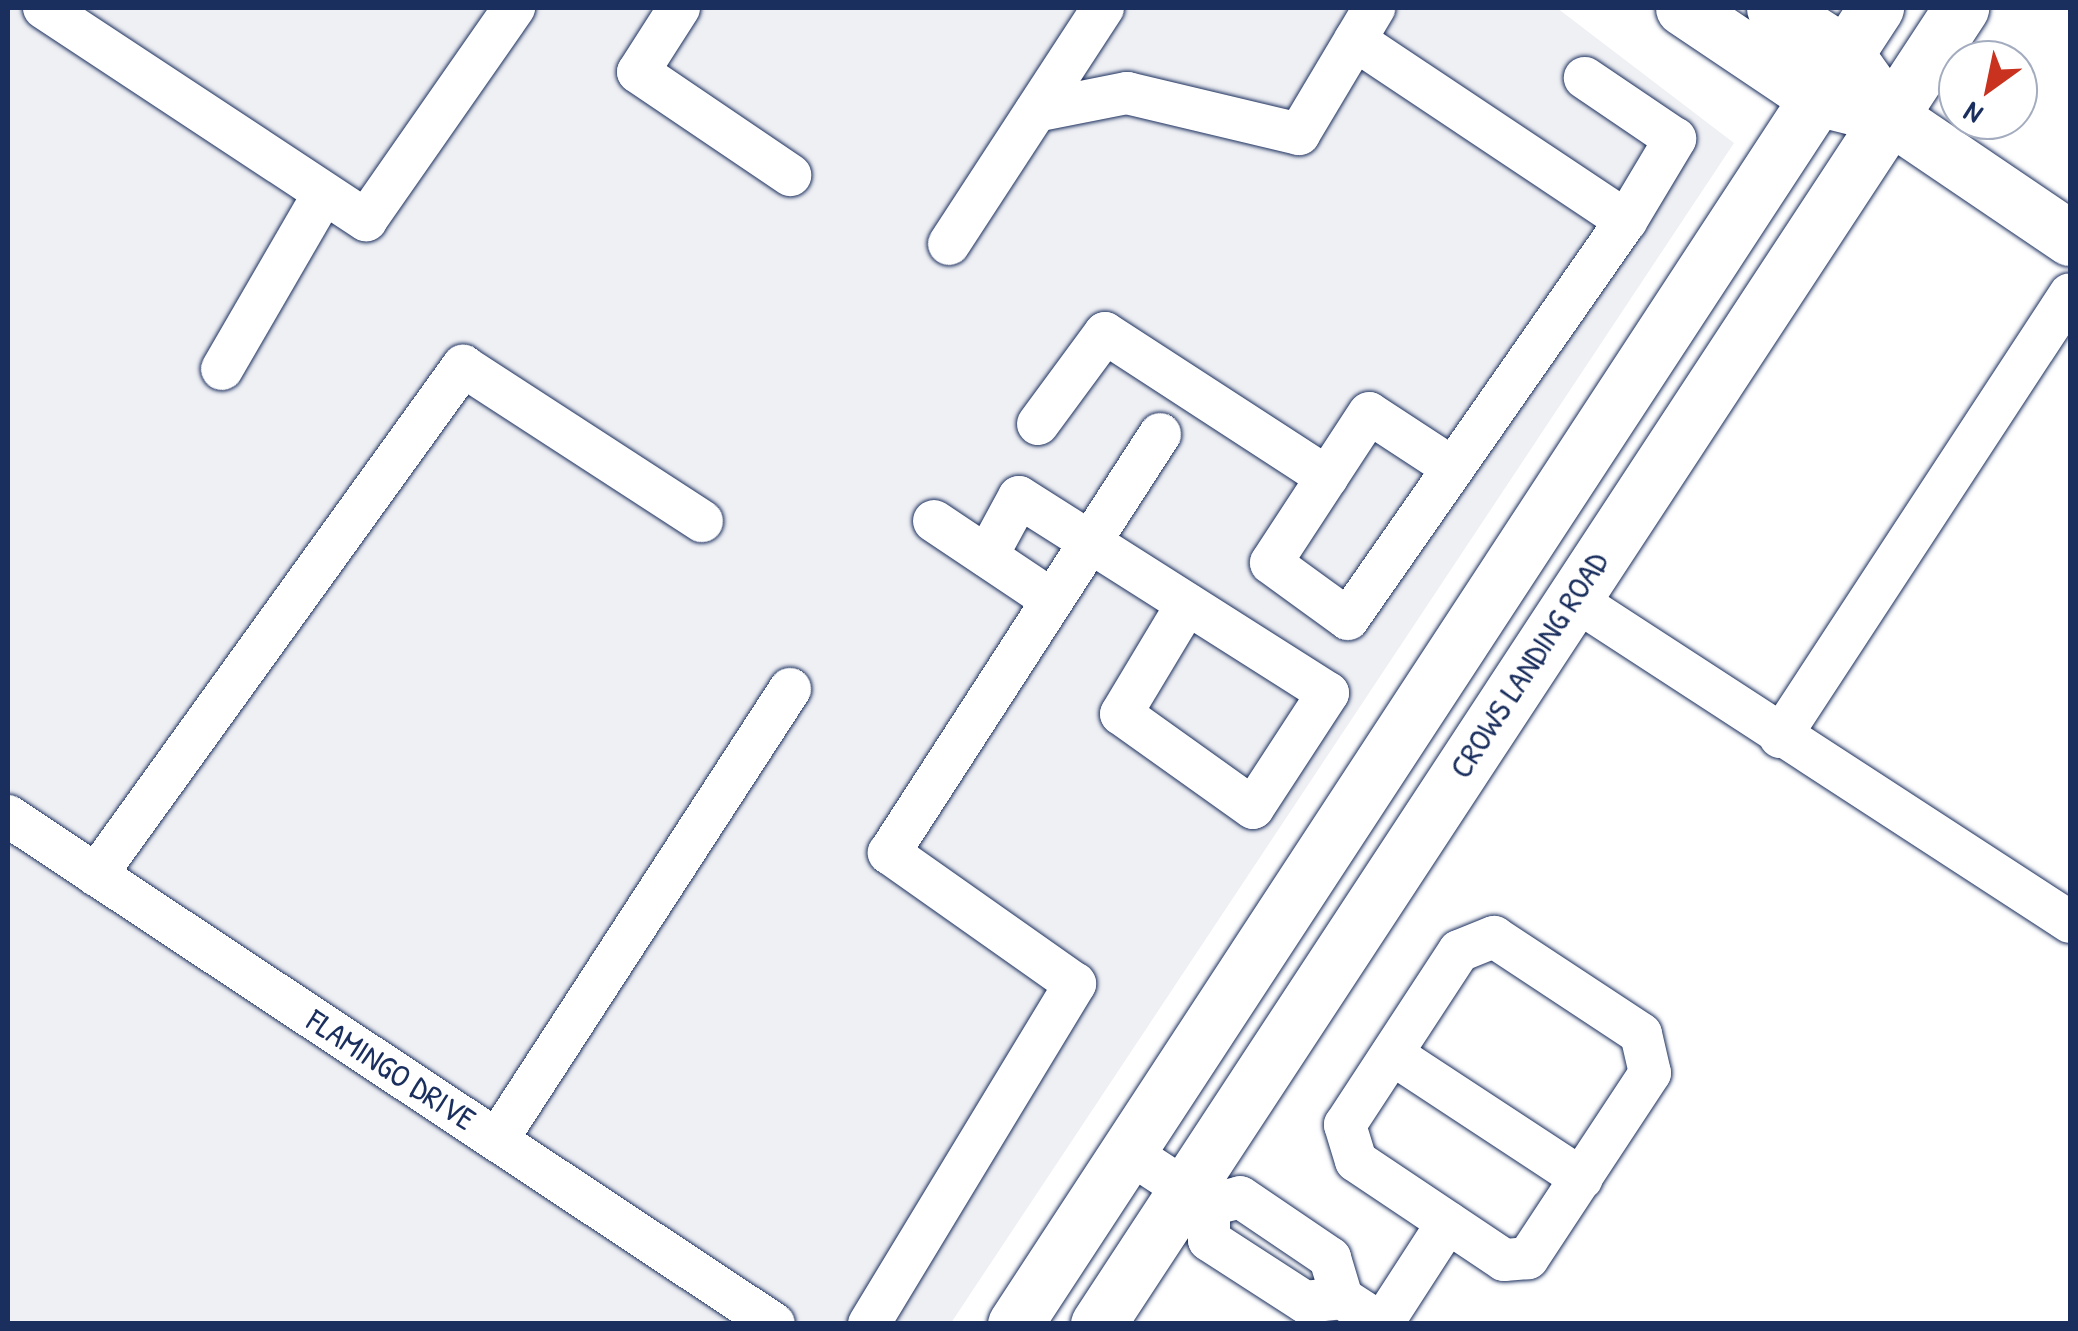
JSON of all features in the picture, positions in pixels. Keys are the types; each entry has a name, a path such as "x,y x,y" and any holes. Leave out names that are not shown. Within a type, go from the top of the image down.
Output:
{"main road":[{"path":"1683,8 1832,76 2070,238"},
{"path":"1774,8 1832,76"},
{"path":"1015,1324 1876,8"},
{"name":"CROWS LANDING ROAD","path":"1098,1324 1197,1197 1572,598 1961,8"}],"street":[{"path":"44,8 366,220 504,11"},
{"path":"678,8 638,72 790,175"},
{"path":"949,244 1103,8"},
{"path":"1036,110 1127,93 1299,134 1365,24 1626,220"},
{"path":"1453,468 1369,413 1271,562 1348,618 1453,468 1626,220 1675,139 1585,78"},
{"path":"222,370 324,192"},
{"path":"1780,737 2070,294"},
{"path":"1038,424 1105,332 1327,477"},
{"path":"96,875 463,366 702,522"},
{"path":"869,1324 1075,984 888,853 1160,434"},
{"path":"987,556 1019,497 1328,693 1253,808 1121,714 1187,604"},
{"path":"934,521 1052,600"},
{"path":"1572,598 1780,737 2070,922"},
{"path":"497,1140 790,689"},
{"name":"FLAMINGO DRIVE","path":"8,816 774,1324"},
{"path":"1494,937 1641,1034 1650,1073 1582,1179 1528,1258 1504,1260 1356,1161 1346,1125 1460,951 1494,937"},
{"path":"1392,1054 1582,1179"},
{"path":"1128,1152 1197,1197 1240,1197 1330,1258 1342,1298 1382,1324 1448,1222"}],"shaded area":[{"path":"8,8 1557,8 1734,143 951,1323 8,1324"}]}
